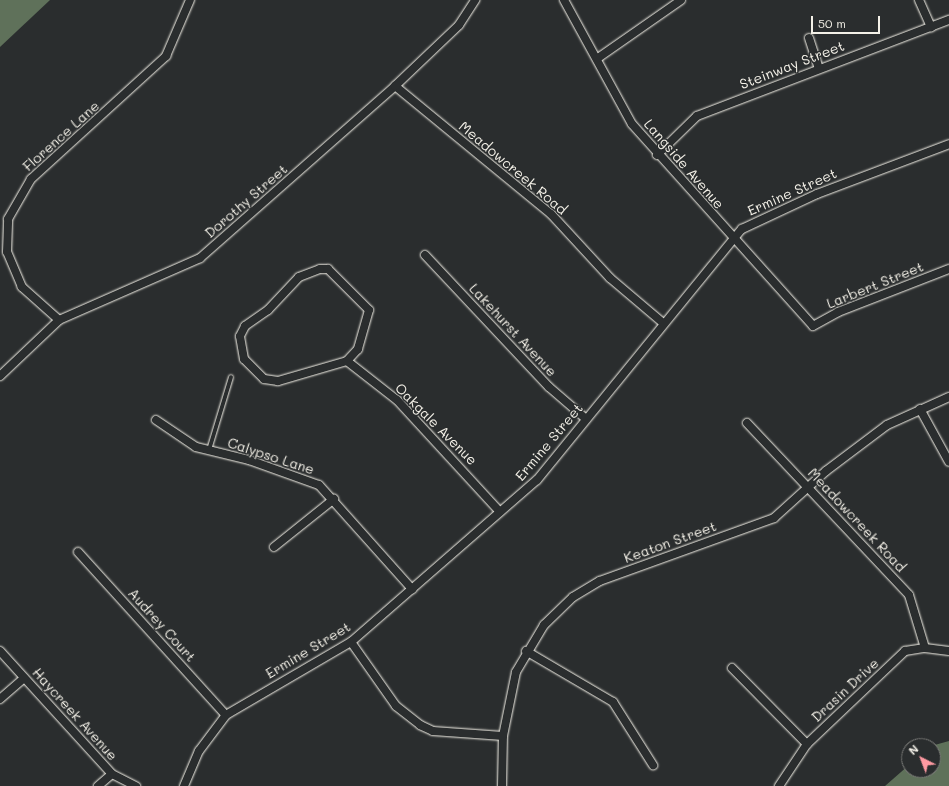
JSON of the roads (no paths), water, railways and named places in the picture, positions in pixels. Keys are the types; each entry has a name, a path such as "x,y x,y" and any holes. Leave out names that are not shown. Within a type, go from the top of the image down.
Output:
{"street":[{"name":"Florence Lane","path":"59,320 22,287 7,252 8,219 31,179 166,56 190,0"},
{"name":"Dorothy Street","path":"0,376 59,320 200,258 395,86 459,25 475,0"},
{"name":"Langside Avenue","path":"564,0 598,58 632,124 657,155 813,326"},
{"path":"598,58 681,0"},
{"path":"919,0 930,27"},
{"name":"Steinway Street","path":"657,155 697,116 819,68 949,20"},
{"path":"809,38 819,68"},
{"name":"Meadowcreek Road","path":"395,86 551,214 610,278 663,323"},
{"name":"Ermine Street","path":"184,786 199,751 226,715 351,642 536,480 732,237 774,212 949,144"},
{"name":"Lakehurst Avenue","path":"425,255 549,387 586,419"},
{"path":"328,268 364,302 370,314 358,349 347,361 271,381 256,374 244,359 240,336 245,326 268,310 299,277 328,268"},
{"name":"Larbert Street","path":"813,326 838,312 949,270"},
{"name":"Oakgale Avenue","path":"347,361 397,400 500,512"},
{"name":"Keaton Street","path":"502,786 503,736 514,678 526,651 544,625 573,597 600,581 774,518 809,487 887,425 949,397"},
{"path":"920,409 949,462"},
{"name":"Calypso Lane","path":"156,420 196,447 306,479 334,499 412,589"},
{"name":"Meadowcreek Road","path":"748,422 909,595 925,648"},
{"path":"274,547 334,499"},
{"name":"Audrey Court","path":"78,552 226,715"},
{"path":"351,642 396,706 420,725 434,732 503,736"},
{"name":"Drasin Drive","path":"779,786 807,744 906,651 925,648 949,651"},
{"name":"Haycreek Avenue","path":"0,651 112,774 136,786"},
{"path":"526,651 613,702 654,765"},
{"path":"732,668 807,744"},
{"path":"0,699 24,678"},
{"path":"98,786 112,774"}],"lane":[{"path":"208,450 231,377"}]}
